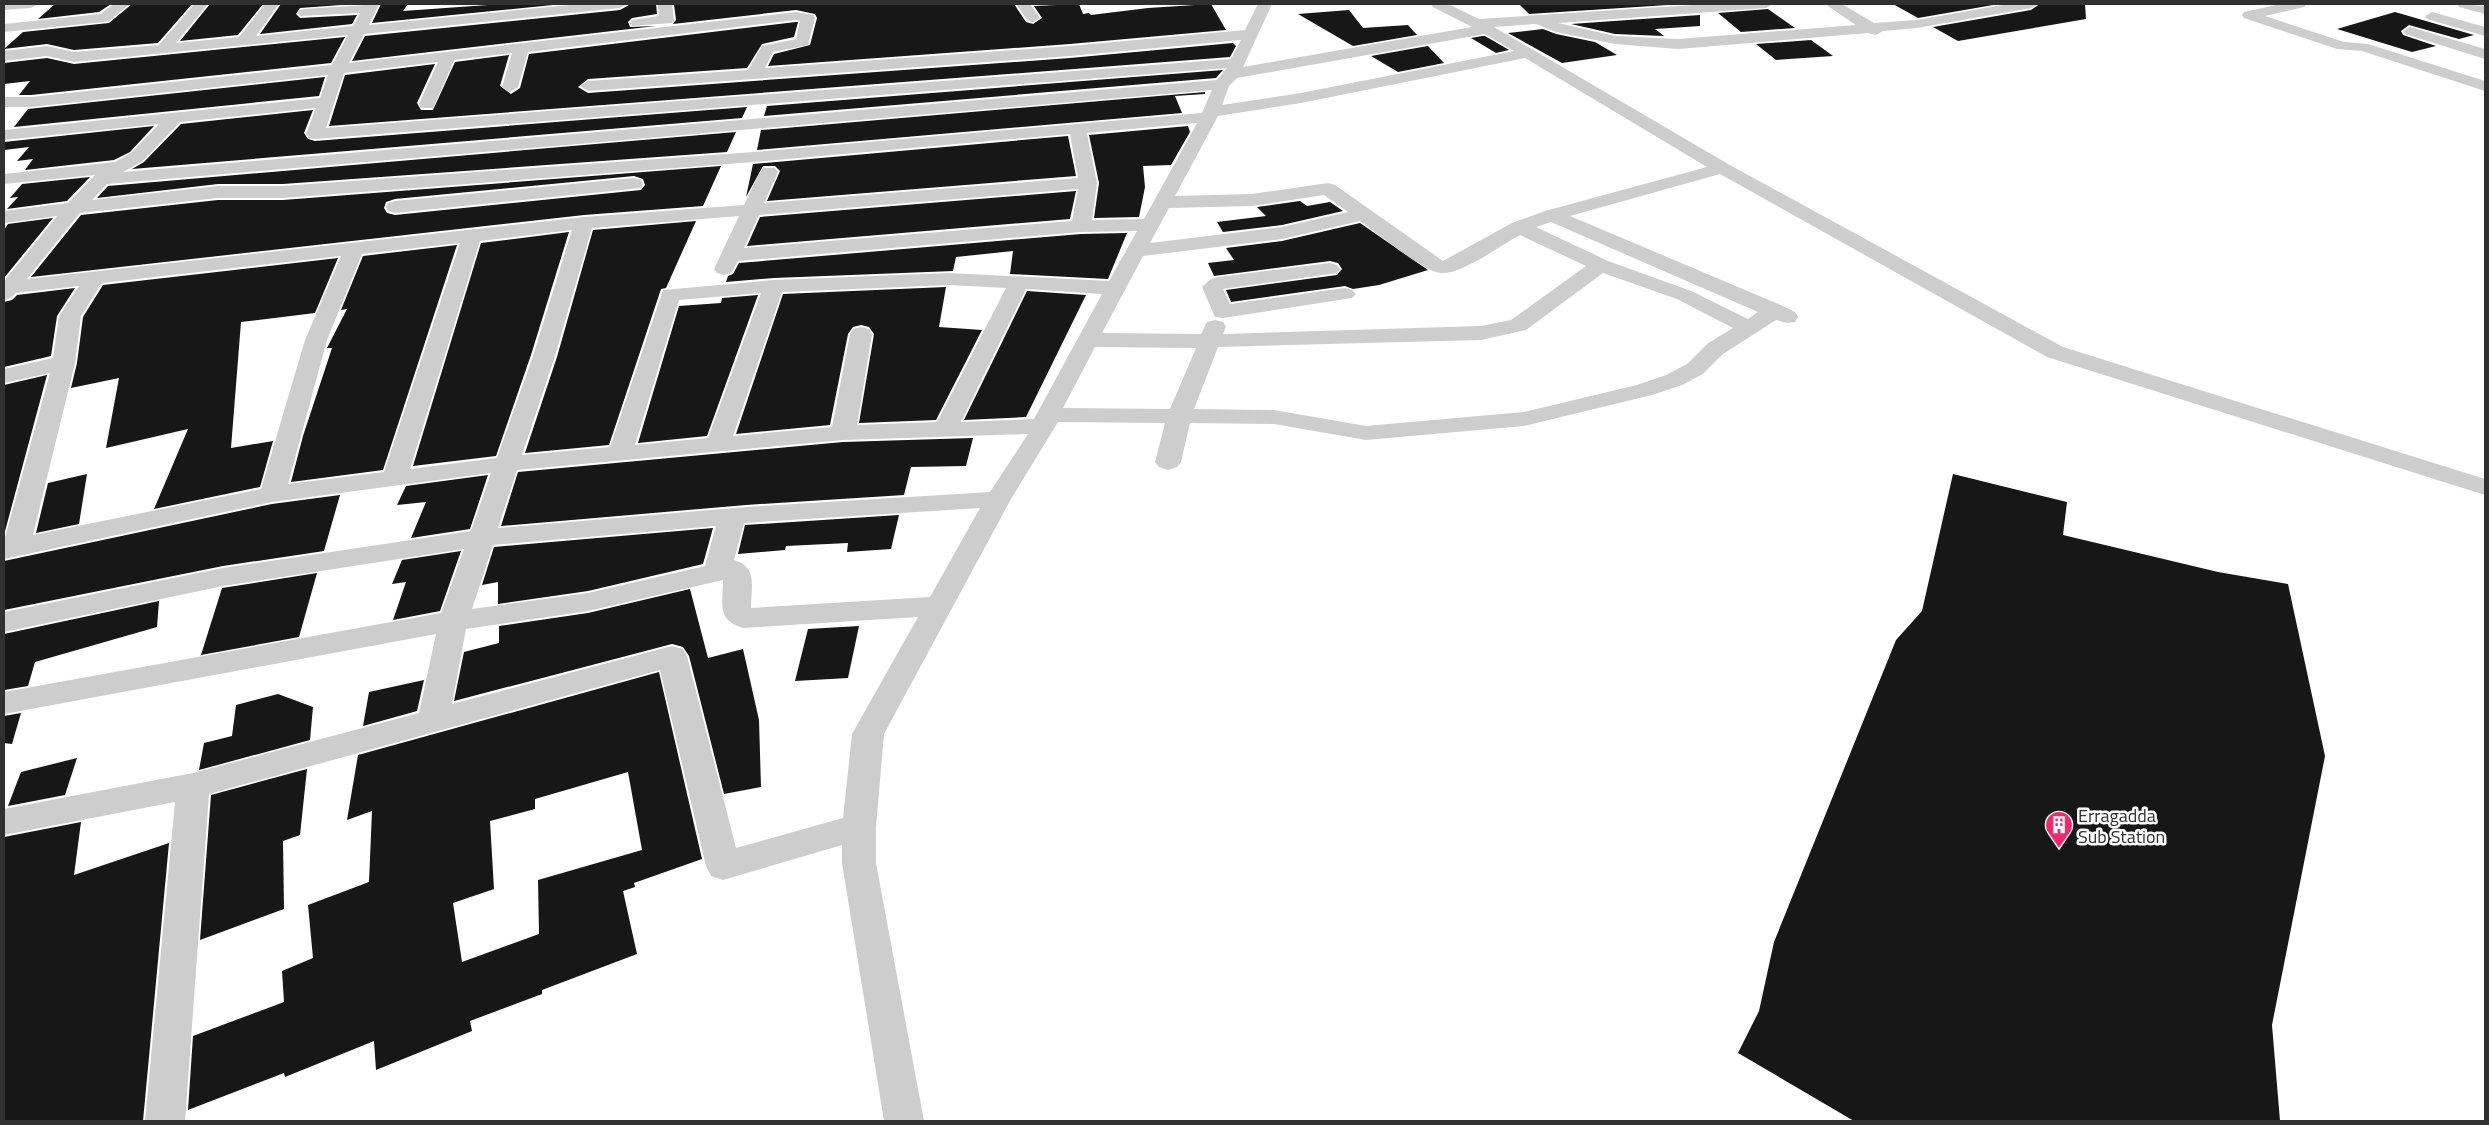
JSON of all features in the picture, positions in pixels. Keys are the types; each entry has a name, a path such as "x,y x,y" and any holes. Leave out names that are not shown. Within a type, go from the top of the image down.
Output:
{"street":[{"path":"4,6 31,4"},
{"path":"4,28 104,18 123,4"},
{"path":"164,49 200,4"},
{"path":"244,41 272,4"},
{"path":"4,56 47,51 80,57 574,6 620,4"},
{"path":"4,102 31,102 667,20 666,4"},
{"path":"1023,4 1033,18"},
{"path":"904,1121 859,863 859,827 868,734 998,499 1046,421 1116,288 1138,251 1149,225 1164,202 1211,115 1266,4"},
{"path":"1441,5 1467,4"},
{"path":"100,180 758,124 1230,74 1481,27 1536,19 1766,4"},
{"path":"1832,4 1892,41"},
{"path":"1536,19 1573,32 1615,40 1656,44 1917,24 2031,4"},
{"path":"2299,4 2249,15 2342,46 2366,48 2485,86"},
{"path":"2464,4 2485,10"},
{"path":"1441,5 1527,53 1722,168 2055,352 2485,486"},
{"path":"305,13 370,6 342,62 325,102 316,134 762,99 1230,74"},
{"path":"230,67 448,57 786,17 801,16 808,18 803,42 766,49 761,73 762,99 754,156"},
{"path":"2432,16 2485,32"},
{"path":"2410,31 2485,54"},
{"path":"588,86 1070,51 1252,34"},
{"path":"510,87 521,48"},
{"path":"395,207 769,172 1079,137 1308,97 1527,53"},
{"path":"427,104 448,57"},
{"path":"10,134 31,102"},
{"path":"10,134 325,102"},
{"path":"6,290 74,208 100,180 137,157 174,118"},
{"path":"4,216 218,192 283,192 754,156 1079,137"},
{"path":"1079,137 1088,183 1081,226"},
{"path":"4,179 120,167"},
{"path":"1164,202 1252,200 1326,189 1331,190 1434,264 1442,267 1459,262 1519,227 1552,215 1722,168"},
{"path":"713,291 732,255 769,172"},
{"path":"6,290 95,278 584,223 1088,183"},
{"path":"1138,251 1282,233 1364,214"},
{"path":"95,278 70,316 64,363 10,549 272,494 395,477 620,452 843,433 944,430 1046,421 1179,417 1274,417 1366,433 1524,419 1644,390 1674,380 1695,369 1714,349 1749,328 1781,314 1552,215"},
{"path":"432,721 453,621 544,356 584,223"},
{"path":"732,255 1081,226 1149,225"},
{"path":"1519,227 1602,265 1684,295 1749,328"},
{"path":"395,477 472,235"},
{"path":"272,494 316,340 354,250"},
{"path":"1088,340 1208,341 1481,333 1518,326 1602,265"},
{"path":"1223,312 1212,287 1214,284 1330,269"},
{"path":"620,452 670,294 774,286 949,279 1116,288"},
{"path":"944,430 1019,283"},
{"path":"718,444 774,286"},
{"path":"1223,312 1345,294"},
{"path":"1168,462 1179,417 1208,341 1223,312"},
{"path":"843,433 861,334"},
{"path":"4,376 64,363"},
{"path":"4,622 222,577 480,538 732,517 998,499"},
{"path":"717,572 732,517"},
{"path":"4,703 453,621 588,602 717,572 736,570 737,610 738,615 742,618 939,606"},
{"path":"4,822 193,786 672,656 723,866 859,827"},
{"path":"165,1121 193,786"}],"building":[{"path":"55,4 111,4 99,12 38,19"},
{"path":"132,4 192,4 158,43 74,50 47,44 4,49 23,32 109,23"},
{"path":"210,4 263,4 238,35 180,41"},
{"path":"281,4 355,4 300,8 296,14 300,18 357,15 352,24 260,34"},
{"path":"381,4 408,4 403,11 502,4 563,4 372,23"},
{"path":"656,4 657,14 632,18 628,22 630,27 656,26 352,61 365,36 620,10 629,5"},
{"path":"674,4 1014,4 1026,22 1033,24 1042,18 1034,6 1079,4 1083,14 1089,13 1091,15 1148,8 1211,4 1226,30 1070,44 768,66 774,54 810,45 817,18 815,14 796,10 673,24 676,20"},
{"path":"1519,4 1683,4 1529,14"},
{"path":"1893,4 1999,4 1918,18"},
{"path":"2040,4 2085,4 2086,19 1958,41 1933,27 2031,10"},
{"path":"1768,9 1795,28 1741,32 1718,13"},
{"path":"1349,10 1363,28 1408,25 1417,35 1353,46 1298,14"},
{"path":"2395,12 2474,35 2459,39 2409,25 2401,31 2403,35 2436,46 2412,52 2337,29"},
{"path":"1700,15 1700,26 1655,29 1664,36 1615,34 1571,24"},
{"path":"798,22 794,37 762,44 747,68 588,79 578,87 588,93 1070,58 1233,43 1236,46 1230,57 329,126 345,75 435,64 417,103 421,110 433,110 455,62 509,55 500,86 511,94 520,88 529,54"},
{"path":"1543,29 1556,34 1595,42 1617,55 1562,63 1508,33"},
{"path":"1482,36 1509,50 1496,53 1471,38"},
{"path":"345,37 331,63 31,95 19,95 30,81 4,84 4,63 47,58 74,64"},
{"path":"1811,40 1833,56 1776,60 1756,44"},
{"path":"1428,46 1444,63 1398,72 1371,56"},
{"path":"1223,70 1216,78 764,116 767,106"},
{"path":"325,77 319,96 14,127 28,109"},
{"path":"1205,92 1205,94 1175,96 1182,113 757,150 761,130"},
{"path":"747,107 742,118 132,169 144,162 181,124 313,110 304,133 308,139 315,141"},
{"path":"154,126 130,152 114,160 25,170 33,159 17,161 29,147 4,150 4,142"},
{"path":"1188,126 1190,132 1171,165 1143,166 1145,187 1139,217 1094,218 1099,183 1089,135"},
{"path":"736,132 727,152 283,184 218,184 97,198 108,186"},
{"path":"1068,136 1076,176 767,201 780,171 775,166 763,166 746,197 753,164"},
{"path":"721,166 703,206 584,215 31,277 81,215 218,200 283,200","holes":["634,176 643,179 645,185 641,190 395,215 387,213 384,208 386,202 395,199"]},
{"path":"90,177 67,201 7,209 18,197 10,198 22,184"},
{"path":"1076,191 1070,219 747,246 760,217"},
{"path":"1300,201 1307,206 1330,202 1343,211 1282,225 1223,232 1217,222 1266,216 1257,207"},
{"path":"53,218 4,278 4,230 8,224"},
{"path":"696,221 666,288 661,289 609,445 525,453 557,357 593,230"},
{"path":"1360,223 1428,270 1379,285 1353,289 1345,286 1231,302 1226,290 1337,275 1342,269 1338,263 1330,261 1214,276 1208,263 1234,260 1226,248 1282,241"},
{"path":"569,232 531,355 496,456 413,466 481,243"},
{"path":"1127,233 1108,279 1010,274 1013,251 956,257 953,271 774,278 726,282 728,276 733,274 739,263 1081,234"},
{"path":"457,245 383,470 291,482 303,436 332,348 327,348 347,309 341,310 363,256"},
{"path":"338,258 315,313 241,322 231,448 273,441 260,487 154,509 188,429 106,448 119,378 71,388 77,363 83,317 103,285"},
{"path":"946,287 939,327 982,330 936,420 859,423 874,334 869,327 861,325 853,327 848,334 830,425 736,434 783,294"},
{"path":"75,288 57,316 51,356 4,367 4,302 12,300 17,295"},
{"path":"1027,291 1086,295 1026,417 964,420"},
{"path":"758,295 707,436 638,443 679,306 721,303 722,298"},
{"path":"47,375 4,535 4,385"},
{"path":"973,438 966,466 911,467 904,495 746,505 501,526 518,472 843,442"},
{"path":"87,474 79,524 36,533 48,483"},
{"name":"Erragadda Sub Station","path":"1953,474 2067,502 2063,535 2218,572 2288,584 2325,756 2272,1025 2280,1121 1854,1121 1738,1053 1759,1011 1774,942 1896,640 1922,611"},
{"path":"488,475 470,529 411,538 426,502 397,505 406,486"},
{"path":"340,495 324,551 223,566 4,610 4,561 272,504"},
{"path":"899,515 891,549 847,552 848,543 786,546 785,550 738,554 745,525"},
{"path":"713,528 703,564 588,591 498,604 498,582 482,585 494,547"},
{"path":"461,551 440,611 393,620 406,582 392,584 402,560"},
{"path":"317,573 299,637 201,655 222,588"},
{"path":"690,589 708,658 743,649 759,720 761,787 724,794 689,656 683,647 672,644 454,701 464,652 499,643 499,626 588,613"},
{"path":"159,601 157,627 35,662 28,686 4,690 4,634"},
{"path":"859,626 848,678 795,681 808,629"},
{"path":"659,672 702,859 634,883 635,887 623,891 637,954 542,990 542,994 470,1021 472,1031 376,1070 374,1041 285,1077 284,1073 188,1110 193,1036 284,1002 282,971 313,958 308,905 369,882 372,811 347,820 358,755","holes":["628,772 642,850 538,880 539,934 462,962 453,903 494,889 490,821 535,809 535,799"]},
{"path":"424,680 417,711 363,726 369,692"},
{"path":"278,694 313,707 310,740 199,770 204,743 232,736 236,705"},
{"path":"21,713 12,744 4,743 4,716"},
{"path":"77,758 65,795 8,806 21,772"},
{"path":"307,769 300,835 283,841 284,909 200,940 211,795"},
{"path":"81,822 74,875 169,843 143,1121 4,1121 4,837"}],"place":[{"name":"Erragadda Sub Station","path":"2059,849"}]}
